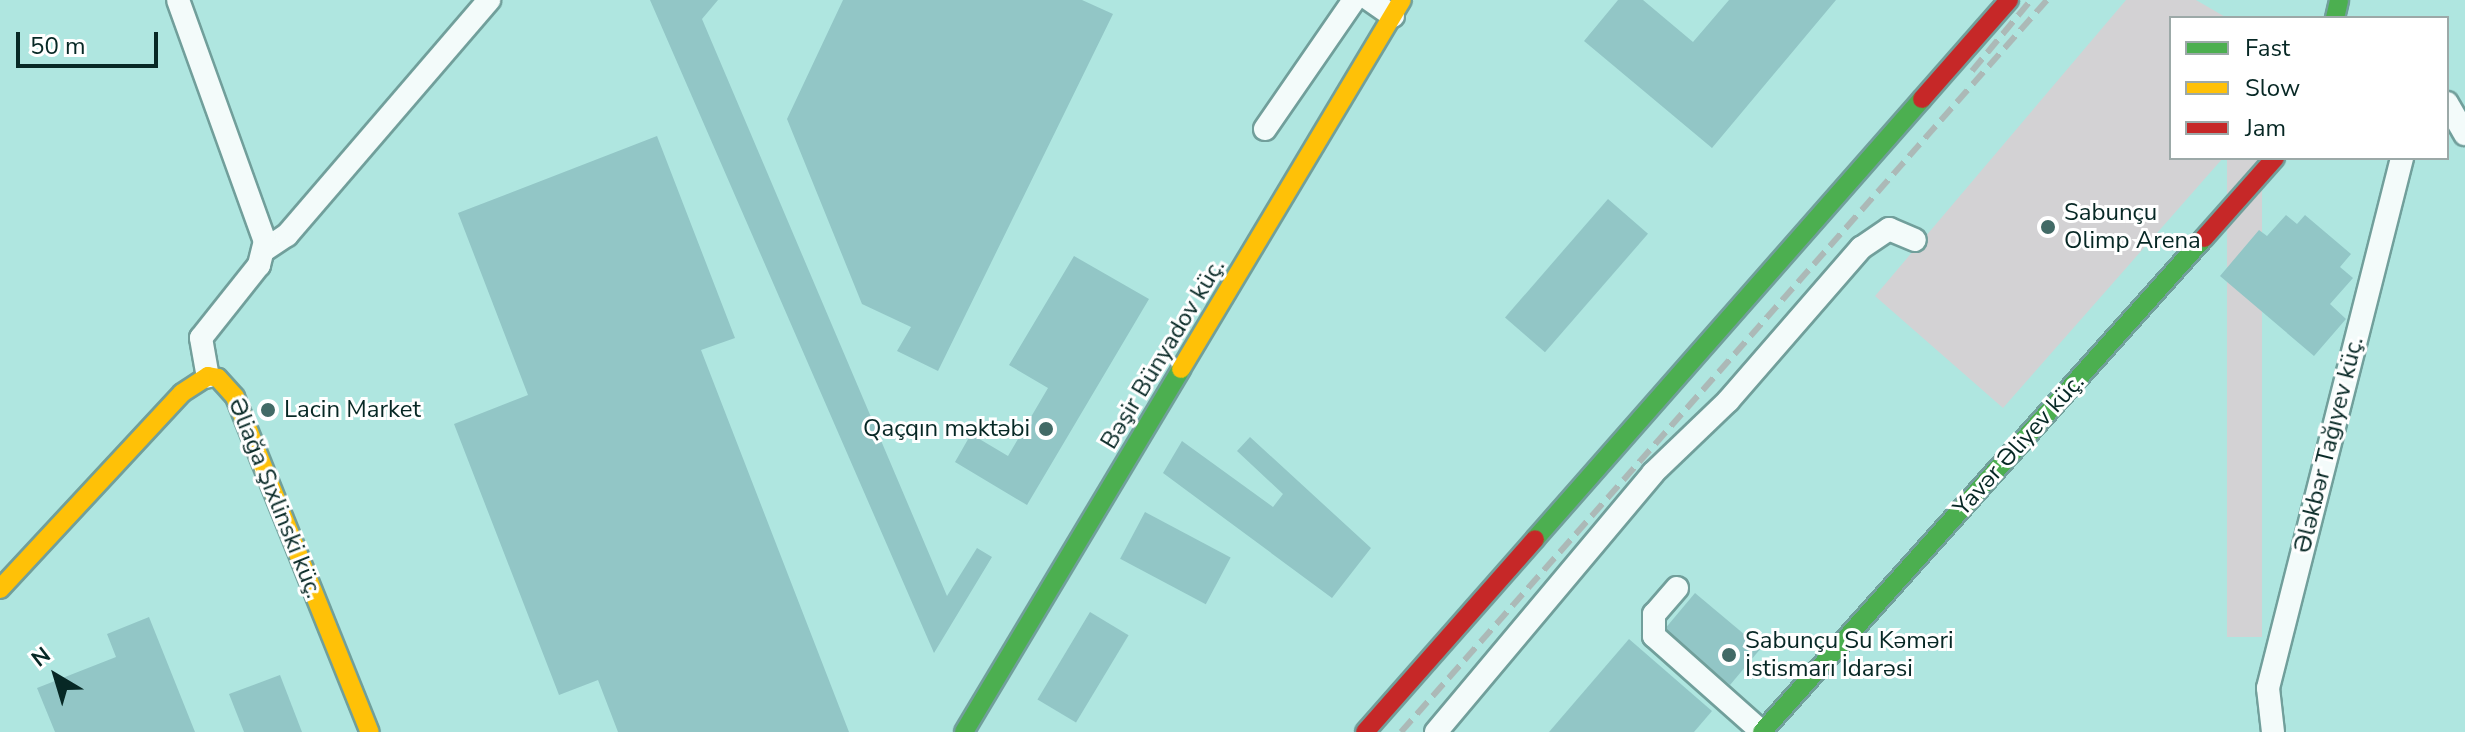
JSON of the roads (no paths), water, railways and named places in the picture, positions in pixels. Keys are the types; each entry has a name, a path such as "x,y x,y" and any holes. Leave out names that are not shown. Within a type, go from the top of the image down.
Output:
{"street":[{"path":"178,0 260,220 263,251"},
{"path":"208,376 200,353 204,330 263,251 287,235 489,0"},
{"path":"1265,129 1354,0"},
{"path":"1370,0 1398,8"},
{"path":"1365,732 2009,0"},
{"name":"Bəşir Bünyadov küç.","path":"964,732 1398,8"},
{"path":"2449,106 2465,134"},
{"name":"Yavər Əliyev küç.","path":"1762,732 2273,160"},
{"name":"Ələkbər Tağıyev küç.","path":"2273,732 2268,688 2401,160"},
{"path":"1436,732 1653,473 1728,401 1861,248 1889,229 1915,240"},
{"name":"Əliağa Şıxlinski küç.","path":"0,589 182,393 208,376 235,397 370,732"},
{"path":"1677,588 1654,614 1654,636 1762,732"}],"railway":[{"path":"1972,71 2031,0"},
{"path":"1401,732 2047,0"}],"place":[{"name":"Sabunçu Olimp Arena","path":"2048,227"},
{"name":"Lacin Market","path":"268,410"},
{"name":"Qaçqın məktəbi","path":"1046,429"},
{"name":"Sabunçu Su Kəməri İstismarı İdarəsi","path":"1729,655"}]}
